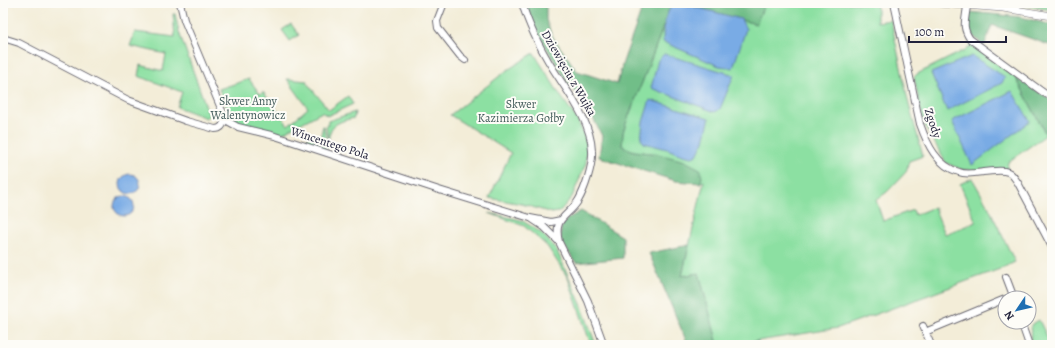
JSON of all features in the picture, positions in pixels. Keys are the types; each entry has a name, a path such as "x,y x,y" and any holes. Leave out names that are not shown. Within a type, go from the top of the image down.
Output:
{"street":[{"path":"3,38 19,43 128,100 186,121 215,129 219,128 222,126 225,118 184,20 180,3"},
{"path":"444,3 437,21 438,28 460,56 465,60"},
{"name":"Dziewięciu z Wujka","path":"522,3 525,16 538,43 580,113 592,143 592,158 583,190 575,205 560,220"},
{"name":"Zgody","path":"894,3 920,124 933,153 940,162 948,168 960,173 1000,171 1011,174 1018,183 1052,247"},
{"path":"938,3 1013,10 1052,16"},
{"path":"967,5 965,32 970,39 1044,92 1052,96"},
{"name":"Wincentego Pola","path":"225,118 238,128 275,136 530,218 551,222 560,220"},
{"name":"Wincentego Pola","path":"530,218 544,228 559,242 588,301 604,345"},
{"path":"559,242 557,232 560,220"},
{"path":"1006,277 1010,290"},
{"path":"931,345 924,329 997,302"},
{"path":"1024,330 1029,345"}],"green space":[{"path":"526,3 546,3 546,20 552,36 577,71 617,84 623,62 644,3 672,3 623,132 622,146 634,151 658,154 685,161 700,169 702,177 700,183 676,181 599,157 602,136 589,110 567,81 544,44 532,21"},
{"path":"672,3 680,3 756,24 765,3 867,3 877,6 877,22 891,20 908,101 923,156 909,161 906,172 887,192 876,200 883,221 913,210 915,215 934,207 945,234 976,222 960,184 972,178 988,206 1015,262 1000,269 838,328 758,341 718,345 699,273 682,276 704,181 700,183 702,177 670,158 658,154 634,151 622,146 623,132"},
{"path":"680,3 765,3 756,24"},
{"path":"1009,3 1052,3 1052,10"},
{"path":"970,12 1021,17 1052,25 1052,46 992,25 984,46 967,29"},
{"path":"173,14 175,14 179,32 209,115 206,118 177,107 182,92 138,76 140,65 163,71 166,54 130,46 135,32 175,37"},
{"path":"291,24 299,35 290,41 282,30"},
{"path":"969,43 1016,78 1046,135 1008,162 1007,169 963,170 946,163 923,122 914,77 917,74 971,47"},
{"name":"Skwer Kazimierza Gołby","path":"534,53 577,119 587,142 586,163 572,197 559,212 552,213 522,204 489,198 511,153 450,115 506,71"},
{"path":"1016,78 1052,100 1052,145"},
{"name":"Skwer Anny Walentynowicz","path":"249,79 260,94 263,92 288,125 308,108 287,79 307,81 307,83 329,110 348,96 353,104 327,116 322,112 279,135 263,129 262,131 242,126 232,120 219,89"},
{"path":"355,112 354,118 340,122 334,126 329,134 328,149 326,151 328,140 326,126 328,125 328,121"},
{"path":"323,126 326,141 324,150 302,142 311,136 320,138"},
{"path":"581,211 623,237 623,258 576,263 561,241 561,228 567,219"},
{"path":"489,213 521,220 540,232 557,251 581,304 596,345 591,345 568,278 547,246 524,226"},
{"path":"689,245 682,276 699,273 718,345 688,345 649,253"},
{"path":"1039,320 1051,345 1030,345 1031,330 1037,330 1037,321"},
{"path":"758,341 757,345 718,345"}],"water":[{"path":"672,3 680,3 741,19 746,29 733,68 719,66 663,42 665,22"},
{"path":"664,54 734,75 720,109 715,112 651,88 658,60"},
{"path":"972,56 1005,77 1002,83 947,111 931,73"},
{"path":"1012,91 1030,121 972,165 952,121"},
{"path":"650,100 709,118 704,141 697,155 692,157 683,155 644,143 641,139 643,122"},
{"path":"130,174 137,177 140,184 137,191 130,194 123,191 120,184 123,177"},
{"path":"120,196 128,196 134,202 134,210 128,216 120,216 114,210 114,202"}]}
